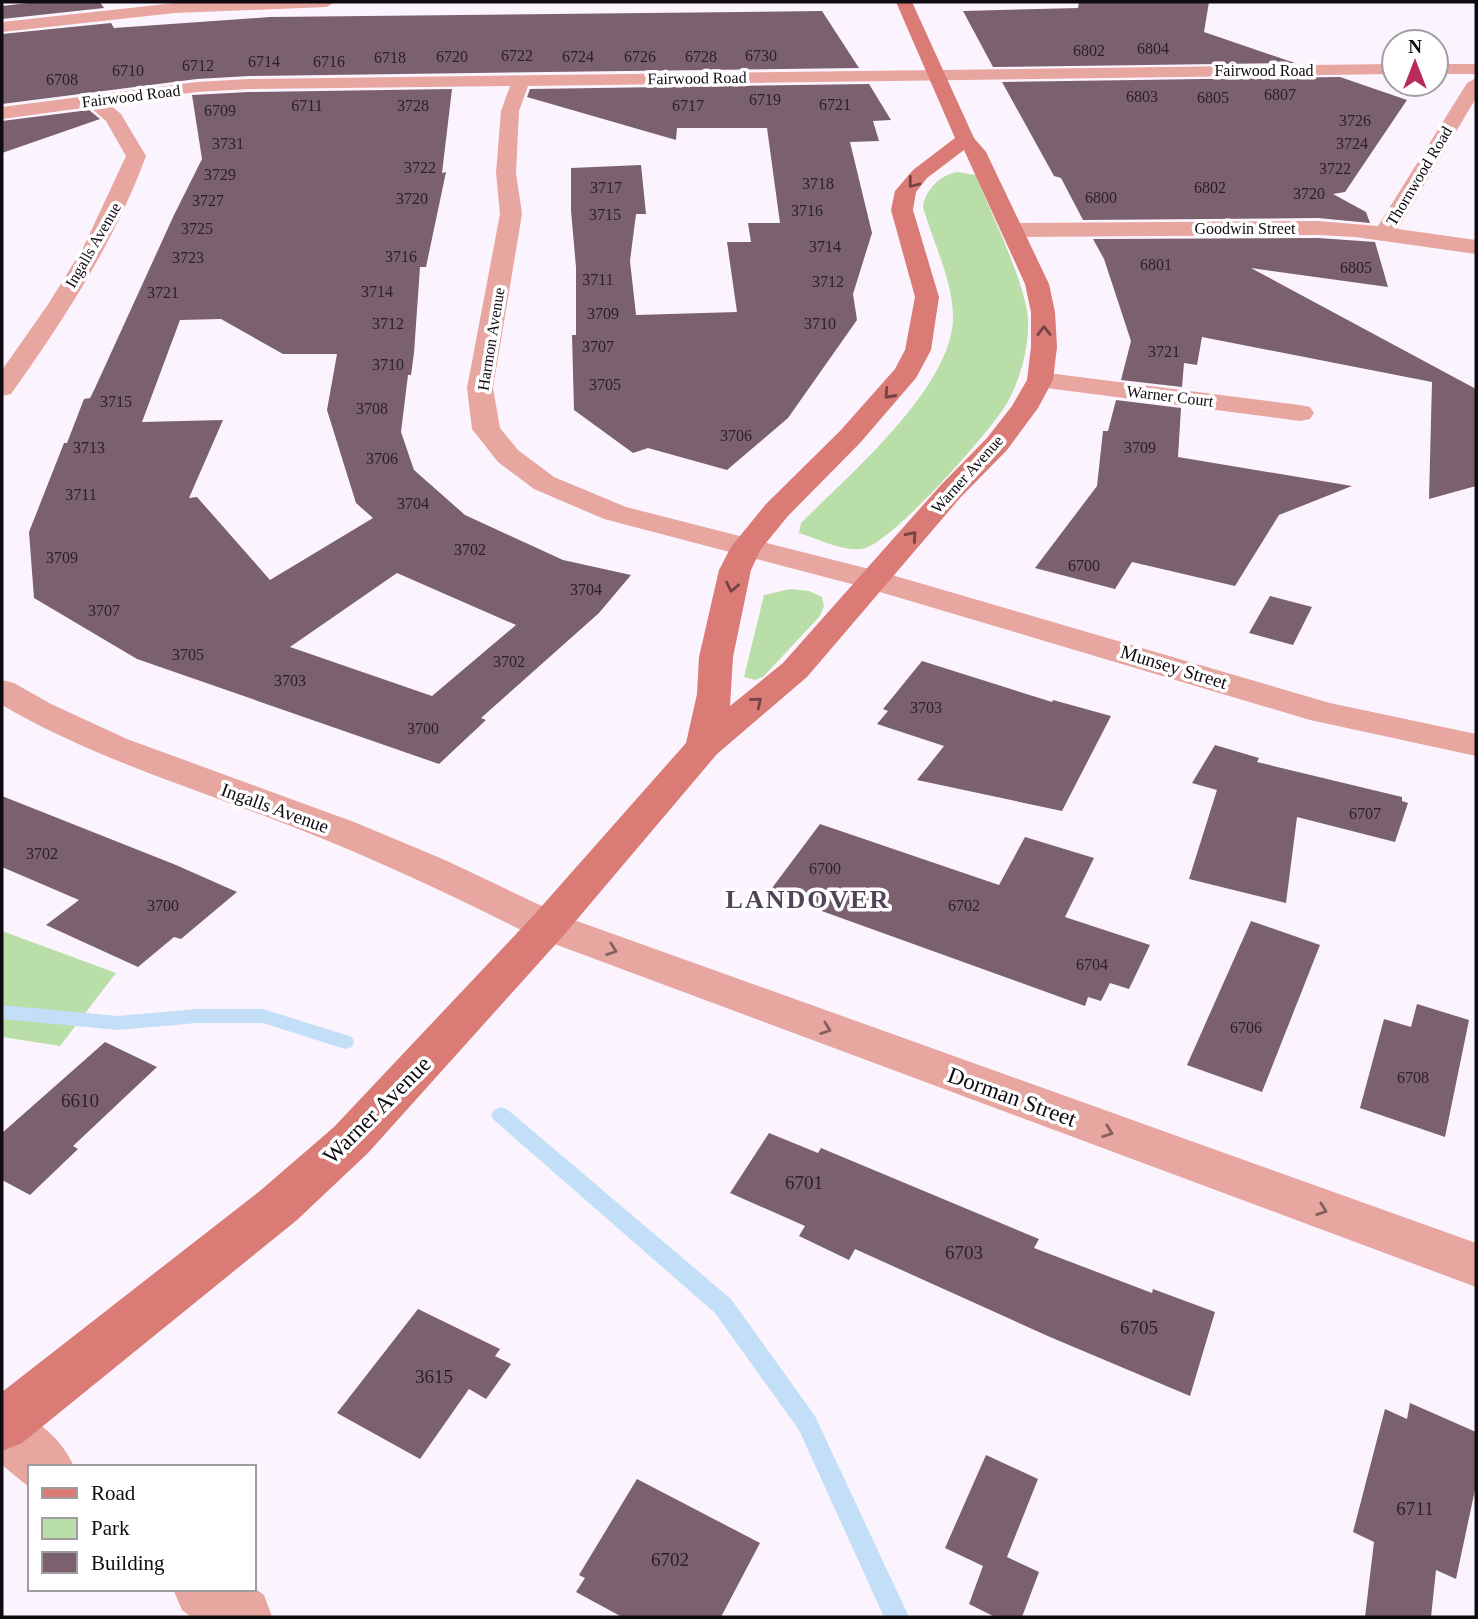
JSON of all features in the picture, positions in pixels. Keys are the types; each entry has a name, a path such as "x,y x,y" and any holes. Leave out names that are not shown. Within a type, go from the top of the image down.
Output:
{"street":[{"path":"2,27 175,8 327,2"},
{"name":"Warner Avenue","path":"2,1428 279,1205 351,1140 548,926 704,746 795,670 950,492 997,444 1024,408 1040,380 1044,347 1044,312 1038,284 976,152 965,140 904,2"},
{"name":"Fairwood Road","path":"2,113 197,87 249,84 1380,69"},
{"path":"1450,69 1476,69"},
{"name":"Harmon Avenue","path":"521,80 510,111 506,173 511,214 480,388 486,429 508,456 544,483 615,513 874,580"},
{"name":"Thornwood Road","path":"1384,234 1476,83"},
{"name":"Ingalls Avenue","path":"2,388 40,335 106,227 124,192 136,156 114,118 94,100"},
{"name":"Warner Avenue","path":"704,746 715,694 719,645 735,570 747,547 777,510 850,437 907,372 918,350 927,297 902,210 906,191 919,174 965,140"},
{"name":"Goodwin Street","path":"1012,230 1318,228 1476,247"},
{"name":"Warner Court","path":"1040,380 1300,413"},
{"name":"Munsey Street","path":"874,580 1322,712 1476,745"},
{"name":"Ingalls Avenue","path":"2,690 32,709 148,761 311,819 479,891 548,926"},
{"name":"Dorman Street","path":"548,926 1476,1265"},
{"path":"2,1428 44,1465"},
{"path":"206,1591 242,1617"}],"green space":[{"path":"958,172 976,175 1007,248 1026,306 1028,332 1023,364 1016,384 998,417 961,461 893,530 874,544 861,549 846,548 799,533 801,523 895,428 937,370 949,342 952,301 946,274 923,207 935,184"},
{"path":"790,589 809,591 822,597 824,606 820,616 763,677 755,680 744,677 764,595"},
{"path":"2,931 116,973 60,1046 2,1037"}],"building":[{"path":"37,2 100,2 104,8 2,19 2,6"},
{"path":"1079,2 1209,2 1204,32 1295,63 993,67 963,11 1078,8"},
{"path":"822,11 859,68 249,76 197,79 2,104 2,34 111,23 114,28 270,17"},
{"path":"1340,77 1380,91 1380,98 1407,100 1345,192 1333,194 1366,212 1370,223 1318,218 1083,220 1061,178 1054,176 1002,82"},
{"path":"869,84 891,120 873,121 879,141 850,142 872,233 853,294 857,320 788,418 727,470 648,448 633,453 574,410 572,335 576,335 576,267 571,211 571,168 641,165 646,214 636,214 630,261 636,315 737,312 727,242 751,242 748,223 780,223 767,128 677,128 676,140 527,97 530,89"},
{"path":"452,89 442,173 446,172 426,267 420,267 414,353 411,375 408,375 401,432 414,470 465,515 563,560 631,575 599,613 481,718 486,720 439,764 137,659 34,598 29,532 84,399 90,398 95,388 202,159 192,95","holes":["221,319 283,354 337,354 327,410 356,503 373,518 270,580 197,497 189,498 223,420 142,422 180,320","397,573 516,625 432,696 290,647"]},
{"path":"89,110 100,119 2,153 2,121"},
{"path":"1318,238 1375,242 1388,287 1251,268 1476,389 1476,486 1429,499 1432,382 1202,337 1197,365 1184,363 1182,387 1121,380 1131,341 1104,259 1093,239"},
{"path":"1116,400 1181,408 1178,457 1352,486 1279,515 1235,586 1132,562 1115,589 1035,568 1097,486 1103,431 1108,431"},
{"path":"1270,596 1312,607 1293,645 1249,633"},
{"path":"922,661 1052,702 1053,700 1111,716 1062,811 917,780 944,746 877,724 888,711 883,709"},
{"path":"1215,745 1259,758 1257,762 1402,797 1402,801 1408,803 1395,842 1297,817 1286,903 1189,879 1217,790 1192,783"},
{"path":"2,796 237,892 181,939 174,937 138,967 46,925 79,900 2,867"},
{"path":"820,824 999,885 1025,837 1094,858 1065,917 1150,945 1129,989 1110,983 1101,1001 1088,997 1085,1006 769,892"},
{"path":"1251,921 1320,945 1262,1092 1187,1065"},
{"path":"1417,1004 1469,1020 1445,1137 1360,1108 1384,1019 1411,1027"},
{"path":"105,1042 157,1067 73,1146 78,1149 30,1195 2,1180 2,1133"},
{"path":"769,1133 818,1153 821,1148 1039,1239 1034,1248 1152,1293 1153,1289 1215,1312 1190,1396 1050,1337 855,1249 849,1260 799,1236 805,1226 730,1193"},
{"path":"418,1309 500,1349 495,1356 511,1364 486,1399 469,1389 420,1459 337,1413"},
{"path":"1410,1403 1476,1432 1476,1485 1456,1579 1436,1570 1431,1617 1365,1617 1374,1542 1353,1532 1385,1409 1407,1419"},
{"path":"986,1455 1038,1479 1007,1557 1039,1572 1022,1617 995,1617 969,1604 983,1566 945,1548"},
{"path":"637,1479 760,1543 721,1617 622,1617 576,1592 585,1578 579,1575"}],"waterway":[{"path":"2,1012 118,1023 197,1016 263,1016 345,1042"},
{"path":"501,1115 723,1306 807,1423 897,1617"}],"district":[{"name":"LANDOVER","path":"808,899"}]}
